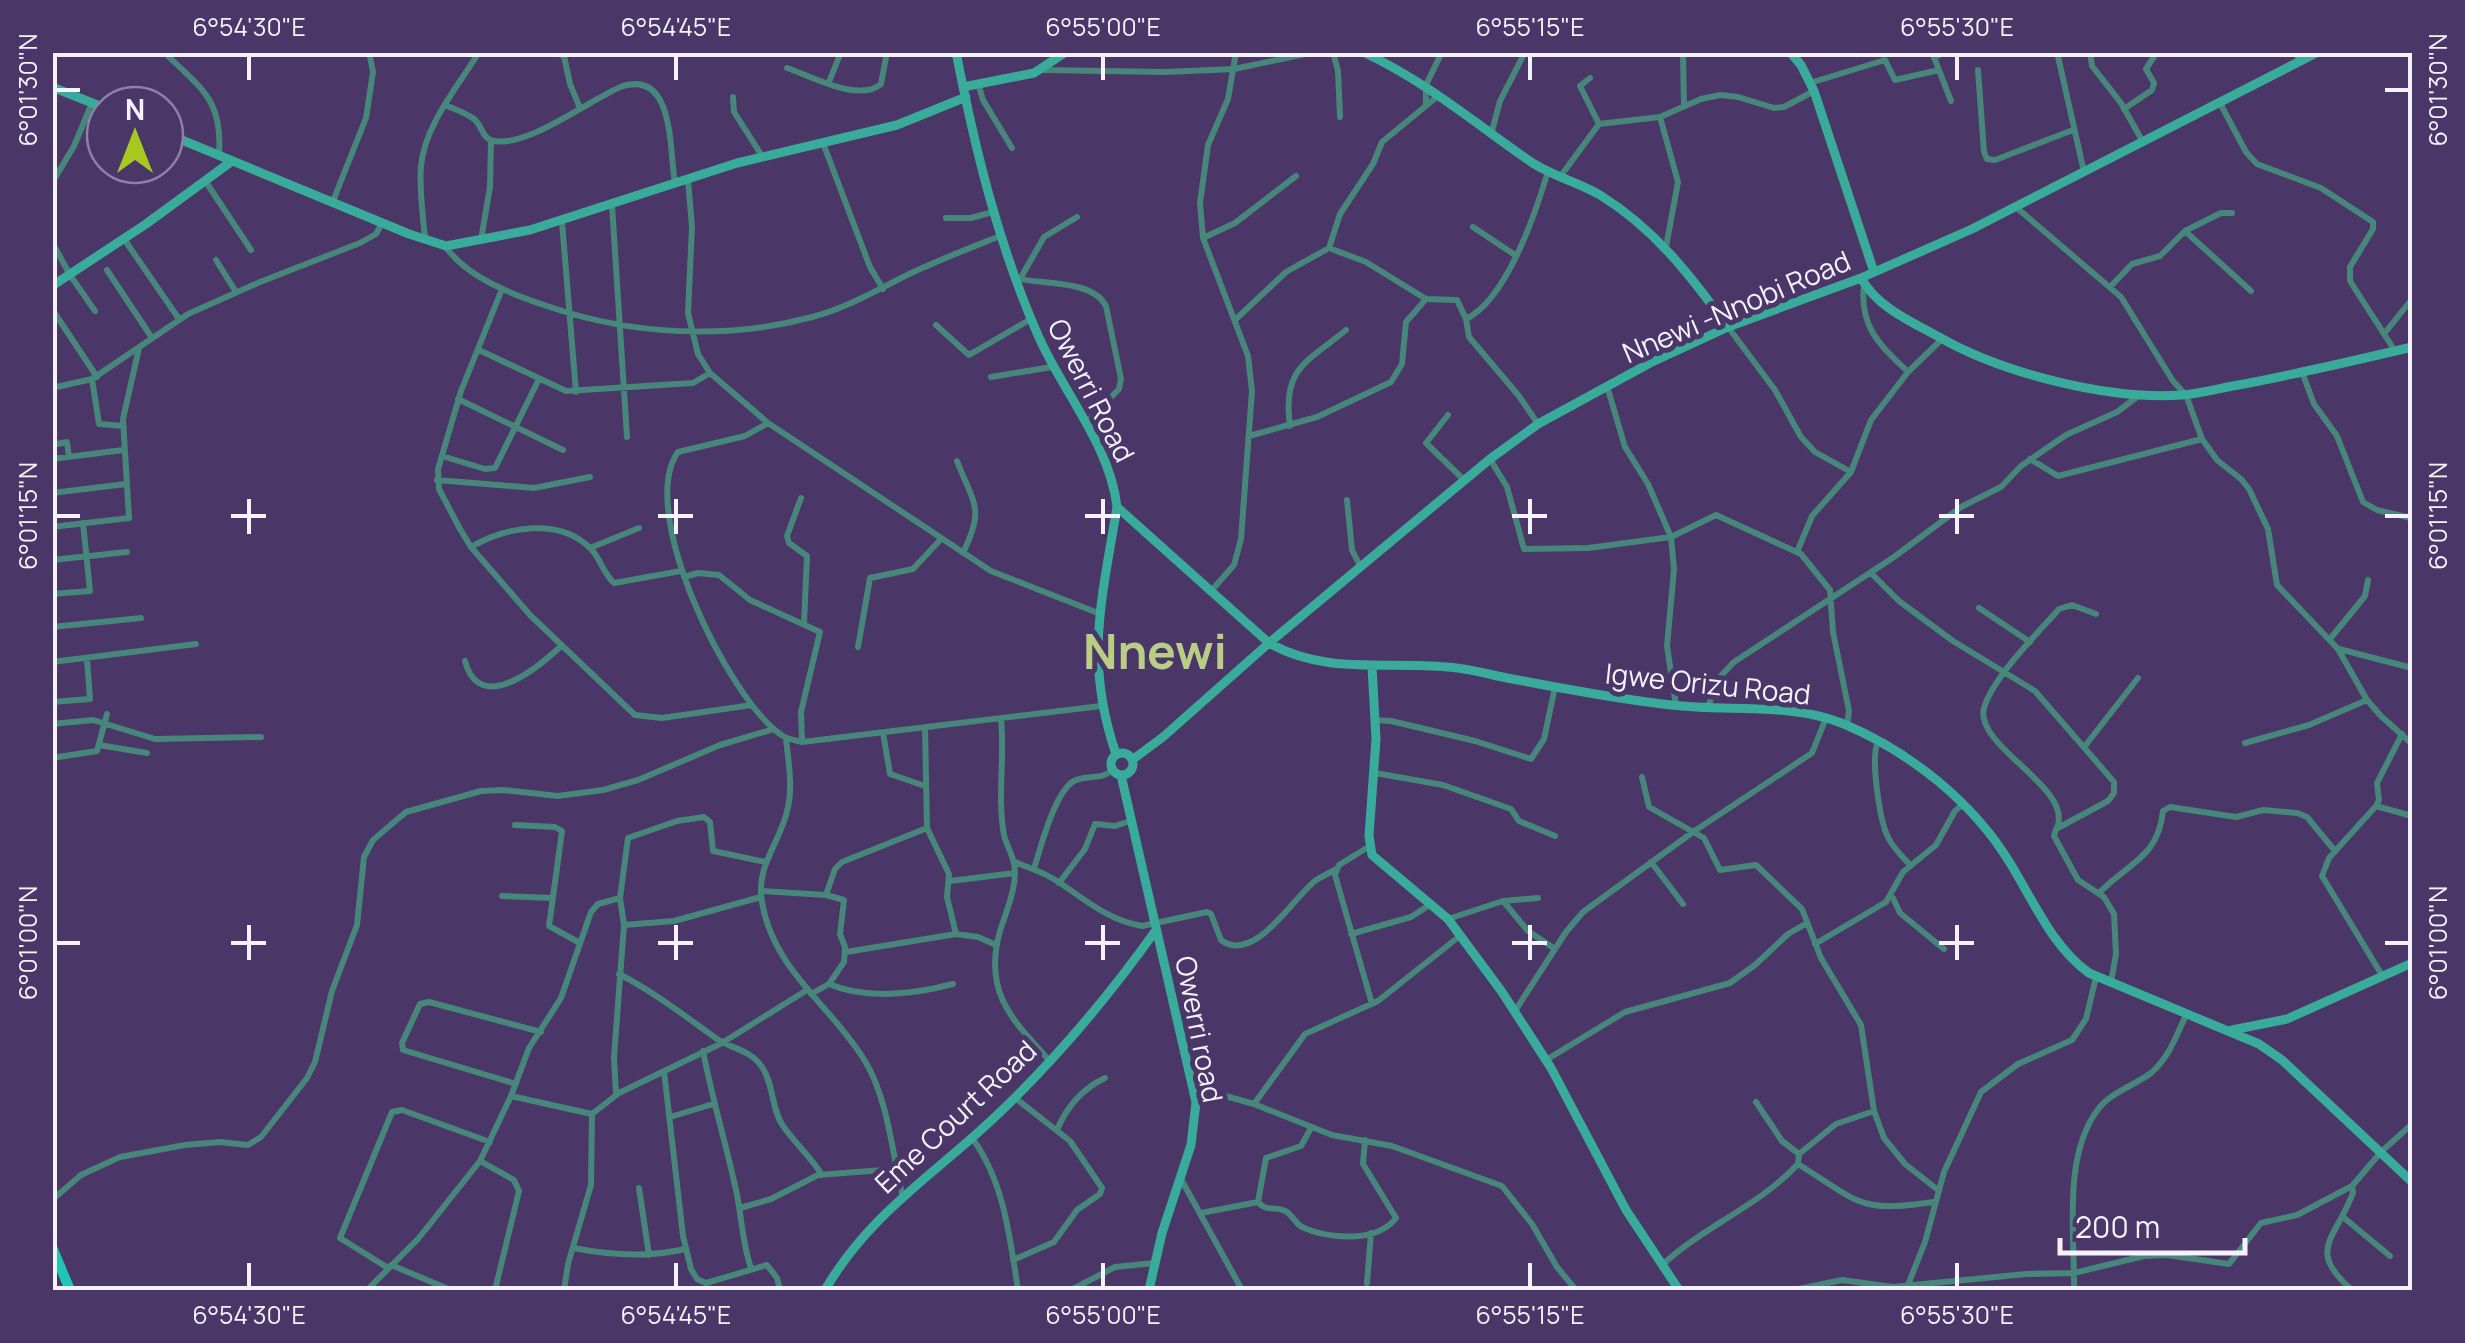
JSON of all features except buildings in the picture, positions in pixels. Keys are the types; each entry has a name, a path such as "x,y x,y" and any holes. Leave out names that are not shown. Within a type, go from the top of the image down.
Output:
{"main road":[{"name":"Owerri Road","path":"956,52 1000,236 1052,367 1112,480 1117,506 1098,612 1096,651 1102,706 1116,754"},
{"path":"185,141 446,246 562,222 762,156 896,126 978,83 1042,70 1066,52"},
{"path":"1363,52 1426,85 1534,164 1604,198 1666,247 1728,328"},
{"path":"1790,52 1812,87 1874,272"},
{"name":"Nnewi -Nnobi Road","path":"1132,760 1490,459 1538,424 1728,328 1863,281 1874,272 2017,208 2220,103 2298,57 2318,52"},
{"path":"52,87 85,100"},
{"path":"52,286 232,161"},
{"path":"1863,281 1896,313 2010,370 2142,394 2186,395 2412,348"},
{"name":"Igwe Orizu Road","path":"1117,506 1269,643 1310,660 1372,667 1443,666 1676,706 1780,710 1848,726 1925,772 1963,804 2009,861 2073,961 2097,976 2232,1030 2282,1060 2412,1182"},
{"path":"1372,667 1375,773 1370,846 1378,861 1448,919 1515,1011 1546,1060 1618,1197 1679,1290"},
{"path":"1124,753 1132,760 1131,770 1117,773 1111,761 1116,754 1124,753"},
{"name":"Owerri road","path":"1117,773 1193,1087 1195,1124 1149,1290"},
{"name":"Eme Court Road","path":"824,1290 864,1233 902,1194 972,1138 1049,1060 1113,989 1155,925"},
{"path":"2232,1030 2287,1019 2412,963"},
{"path":"52,1247 70,1290"}],"street":[{"path":"164,52 214,104 221,137 220,156"},
{"path":"333,201 366,118 373,72 369,52"},
{"path":"425,240 421,162 446,105 480,52"},
{"path":"554,52 564,56 580,108"},
{"path":"830,82 841,52"},
{"path":"787,68 850,90 879,87 887,52"},
{"path":"1212,591 1236,559 1249,436 1251,376 1235,320 1203,238 1200,202 1202,173 1212,132 1228,99 1236,52"},
{"path":"1042,70 1234,69 1315,52"},
{"path":"1334,52 1340,117"},
{"path":"1426,106 1426,85 1442,52"},
{"path":"1492,132 1500,101 1525,52"},
{"path":"1683,52 1684,107"},
{"path":"1944,52 1933,55 1951,101"},
{"path":"2056,52 2084,172"},
{"path":"2090,52 2092,66 2143,142"},
{"path":"2124,109 2152,90 2154,83 2146,69 2157,52"},
{"path":"1599,124 1660,117 1720,96 1738,96 1774,108 1784,107 1812,87 1885,60 1896,80 1939,70"},
{"path":"1978,70 1987,158 1996,160 2073,130"},
{"path":"1590,78 1580,86 1599,124"},
{"path":"491,140 527,134 557,122 632,83 653,88 661,98 665,114 675,184"},
{"path":"978,83 1012,148"},
{"path":"1235,320 1286,272 1329,248 1340,214 1382,142 1438,96"},
{"path":"733,97 734,112 762,156"},
{"path":"2220,103 2256,164 2321,188 2373,222 2349,274 2360,299 2395,351"},
{"path":"446,105 476,120 491,140 490,188 480,240"},
{"path":"1660,117 1678,182 1666,247"},
{"path":"52,183 85,120"},
{"path":"1560,177 1599,124"},
{"path":"823,143 870,267 882,288"},
{"path":"1466,319 1486,305 1530,228 1548,171"},
{"path":"1203,238 1236,223 1296,176"},
{"path":"688,180 692,227 690,329 698,354 710,373 768,423 962,553 1007,579 1098,612"},
{"path":"206,182 251,250"},
{"path":"612,206 627,436"},
{"path":"2017,208 2111,286 2186,395 2202,439 2217,460 2248,489 2268,529 2278,585 2338,648 2368,700 2412,744"},
{"path":"946,218 971,218 993,212"},
{"path":"2111,286 2132,264 2160,256 2185,231 2221,212 2232,213"},
{"path":"1077,217 1044,237 1016,278 1088,291 1099,295 1106,306 1121,379 1118,389 1085,424"},
{"path":"562,222 576,392"},
{"path":"52,388 95,378 179,319 236,292 360,244 376,234 382,223"},
{"path":"1473,227 1515,255"},
{"path":"2185,231 2251,291"},
{"path":"446,246 463,264 502,289 568,314 621,328 754,329 813,317 1000,236"},
{"path":"124,239 179,319"},
{"path":"52,242 95,311"},
{"path":"1329,248 1366,262 1426,299 1457,300 1469,337 1538,424"},
{"path":"216,260 236,292"},
{"path":"106,270 152,338"},
{"path":"1863,281 1862,310 1867,322 1881,346 1908,372"},
{"path":"502,289 458,399 437,480 471,547 530,615 635,716 662,718 752,705"},
{"path":"2384,334 2412,298"},
{"path":"1249,436 1290,426 1391,382 1402,364 1406,322 1426,299"},
{"path":"52,309 95,378 99,424 123,426"},
{"path":"936,326 970,355 1031,319"},
{"path":"1728,328 1775,390 1801,437 1815,452 1851,472"},
{"path":"1290,426 1290,380 1346,330"},
{"path":"1796,552 1812,516 1851,472 1871,420 1908,372 1942,338"},
{"path":"52,527 129,518 123,426 139,347"},
{"path":"479,350 566,391 576,392 693,383 710,373"},
{"path":"991,377 1052,367"},
{"path":"2302,372 2314,404 2337,436 2364,502 2377,510 2411,518"},
{"path":"442,456 485,469 495,468 539,379"},
{"path":"1607,386 1625,446 1648,484 1671,537 1674,569 1668,646 1676,706"},
{"path":"1708,708 1725,670 1871,573 1952,513 2001,486 2030,459 2066,436 2130,405 2142,394"},
{"path":"458,399 562,450"},
{"path":"1448,415 1426,443 1465,480"},
{"path":"768,423 745,436 686,449 674,458 669,490 676,553 683,574 724,664 774,729 786,738 802,742 1102,706"},
{"path":"2030,459 2058,476 2202,439"},
{"path":"52,444 67,442 69,457"},
{"path":"52,459 123,450"},
{"path":"1490,459 1508,487 1524,549 1628,545 1671,537 1716,515 1796,552 1816,570 1831,596 1848,726"},
{"path":"957,461 977,513 975,529 962,553"},
{"path":"437,480 534,488 590,477"},
{"path":"52,493 126,484"},
{"path":"801,498 787,536 789,543 807,556 804,623"},
{"path":"1347,500 1352,550 1361,569"},
{"path":"52,594 90,591 83,524"},
{"path":"471,547 490,536 520,527 562,533 590,548 614,583 683,574 719,574 750,600 817,629 820,636 801,712 802,742"},
{"path":"590,548 639,528"},
{"path":"858,647 870,578 908,572 941,539"},
{"path":"52,560 127,552"},
{"path":"1871,573 1899,600 2035,691 2114,782 2114,794 2108,801 2056,829"},
{"path":"2330,639 2364,596 2368,580"},
{"path":"2096,614 2065,605 2030,642 1990,695 1984,722 2058,810 2056,842 2078,880 2098,892 2114,914 2116,954 2111,982"},
{"path":"1979,608 2030,642"},
{"path":"52,627 141,618"},
{"path":"52,662 196,644"},
{"path":"466,660 468,672 476,680 495,686 512,683 536,670 562,645"},
{"path":"2338,648 2412,668"},
{"path":"52,702 90,699 87,659"},
{"path":"2085,746 2138,678"},
{"path":"1375,720 1457,736 1531,759 1544,739 1555,686"},
{"path":"2244,743 2308,726 2368,700"},
{"path":"52,758 93,752 99,745 107,714"},
{"path":"1515,1011 1554,949 1594,901 1812,753 1826,718"},
{"path":"1001,719 1004,836 1015,862 1015,873 996,946 994,972 1006,1008 1049,1060"},
{"path":"52,724 93,720 156,739 260,738"},
{"path":"926,728 927,828 950,880 948,897 956,934"},
{"path":"52,1200 80,1174 120,1156 186,1144 248,1144 262,1137 315,1062 332,990 356,924 364,857 373,840 406,812 481,791 558,796 603,790 638,780 720,745 774,729"},
{"path":"883,733 890,774 925,786"},
{"path":"2382,977 2322,876 2335,851 2376,806 2379,777 2402,734"},
{"path":"786,738 789,804 765,862 761,894 778,952 866,1062 881,1103 902,1194"},
{"path":"1878,742 1874,773 1886,833 1910,865"},
{"path":"99,745 147,754"},
{"path":"1034,870 1046,828 1067,787 1079,779 1117,773"},
{"path":"1375,773 1442,785 1511,810 1519,821 1556,836"},
{"path":"1642,777 1649,808 1704,838 1720,870 1735,871 1752,864 1796,902 1861,1025 1874,1111 1894,1153 1938,1190"},
{"path":"1815,944 1892,896 1903,872 1936,845 1963,804"},
{"path":"2376,806 2412,816"},
{"path":"2098,892 2153,848 2166,808 2236,817 2263,810 2297,813 2307,817 2335,851"},
{"path":"616,1096 624,925 620,898 628,838 677,820 708,818 712,851 765,862"},
{"path":"1059,883 1085,850 1095,824 1118,826 1130,820"},
{"path":"515,825 555,827 562,831 550,929 580,944"},
{"path":"826,895 842,862 927,828"},
{"path":"1015,862 1059,883 1102,914 1142,926 1207,912 1225,945 1251,942 1268,931 1314,882 1370,846"},
{"path":"1651,862 1683,904"},
{"path":"1336,868 1372,1004"},
{"path":"950,880 1015,873"},
{"path":"512,1096 592,1114 616,1096 829,984 846,952 840,934 845,902 826,895 761,894 686,919 624,925"},
{"path":"502,896 552,898"},
{"path":"1892,896 1900,913 1944,949"},
{"path":"366,1290 418,1240 480,1161 512,1096 529,1048 555,1012 591,912 598,904 620,898"},
{"path":"1448,919 1504,901 1538,898"},
{"path":"1504,901 1528,931 1554,949"},
{"path":"1351,934 1411,917 1432,904"},
{"path":"1546,1060 1625,1012 1730,983 1788,934 1807,923"},
{"path":"846,952 956,934 978,937 996,946"},
{"path":"1254,1104 1305,1034 1372,1004 1461,936"},
{"path":"619,974 722,1042 744,1050 764,1068 782,1124 822,1175"},
{"path":"1908,1286 1925,1242 1938,1190 1982,1092 2018,1064 2072,1040 2086,1019 2097,976"},
{"path":"829,984 854,991 903,993 953,984"},
{"path":"516,1084 403,1050 402,1042 420,1004 429,1002 540,1032"},
{"path":"2074,1290 2074,1179 2091,1121 2108,1099 2150,1074 2165,1060 2187,1012"},
{"path":"703,1051 751,1268"},
{"path":"664,1071 691,1269 701,1282 714,1282 768,1266 780,1290"},
{"path":"1056,1130 1079,1095 1105,1078"},
{"path":"1193,1087 1254,1104 1311,1128 1465,1170 1502,1186 1576,1290"},
{"path":"1013,1260 1054,1242 1077,1210 1100,1194 1102,1188 1078,1151 1014,1098"},
{"path":"1756,1102 1782,1141 1799,1154"},
{"path":"670,1117 713,1104"},
{"path":"451,1290 389,1267 340,1238 392,1112 402,1110 490,1142"},
{"path":"1661,1266 1683,1246 1774,1188 1798,1164 1799,1154 1836,1124 1874,1111"},
{"path":"564,1290 592,1186 592,1114"},
{"path":"1794,1290 1842,1280 1893,1287 2074,1273 2144,1256 2166,1255 2229,1264 2261,1223 2296,1215 2352,1186 2412,1124"},
{"path":"1258,1202 1266,1158 1301,1146 1311,1128"},
{"path":"972,1138 998,1188 1018,1290"},
{"path":"1258,1202 1266,1209 1285,1211 1302,1228 1343,1236 1371,1233 1389,1226 1396,1218 1363,1164 1365,1140"},
{"path":"480,1161 514,1180 519,1192 495,1290"},
{"path":"1798,1164 1864,1206 1935,1202"},
{"path":"740,1208 771,1199 813,1176 896,1170"},
{"path":"1180,1178 1242,1290"},
{"path":"2352,1186 2344,1217 2330,1239 2326,1256 2328,1266 2352,1290"},
{"path":"639,1188 650,1255"},
{"path":"1201,1212 1258,1202"},
{"path":"2344,1217 2390,1256"},
{"path":"1366,1283 1371,1233"},
{"path":"573,1248 603,1254 650,1255 686,1249"},
{"path":"1071,1290 1115,1267 1155,1263"}],"district":[{"name":"Nnewi","path":"1155,650"}]}
